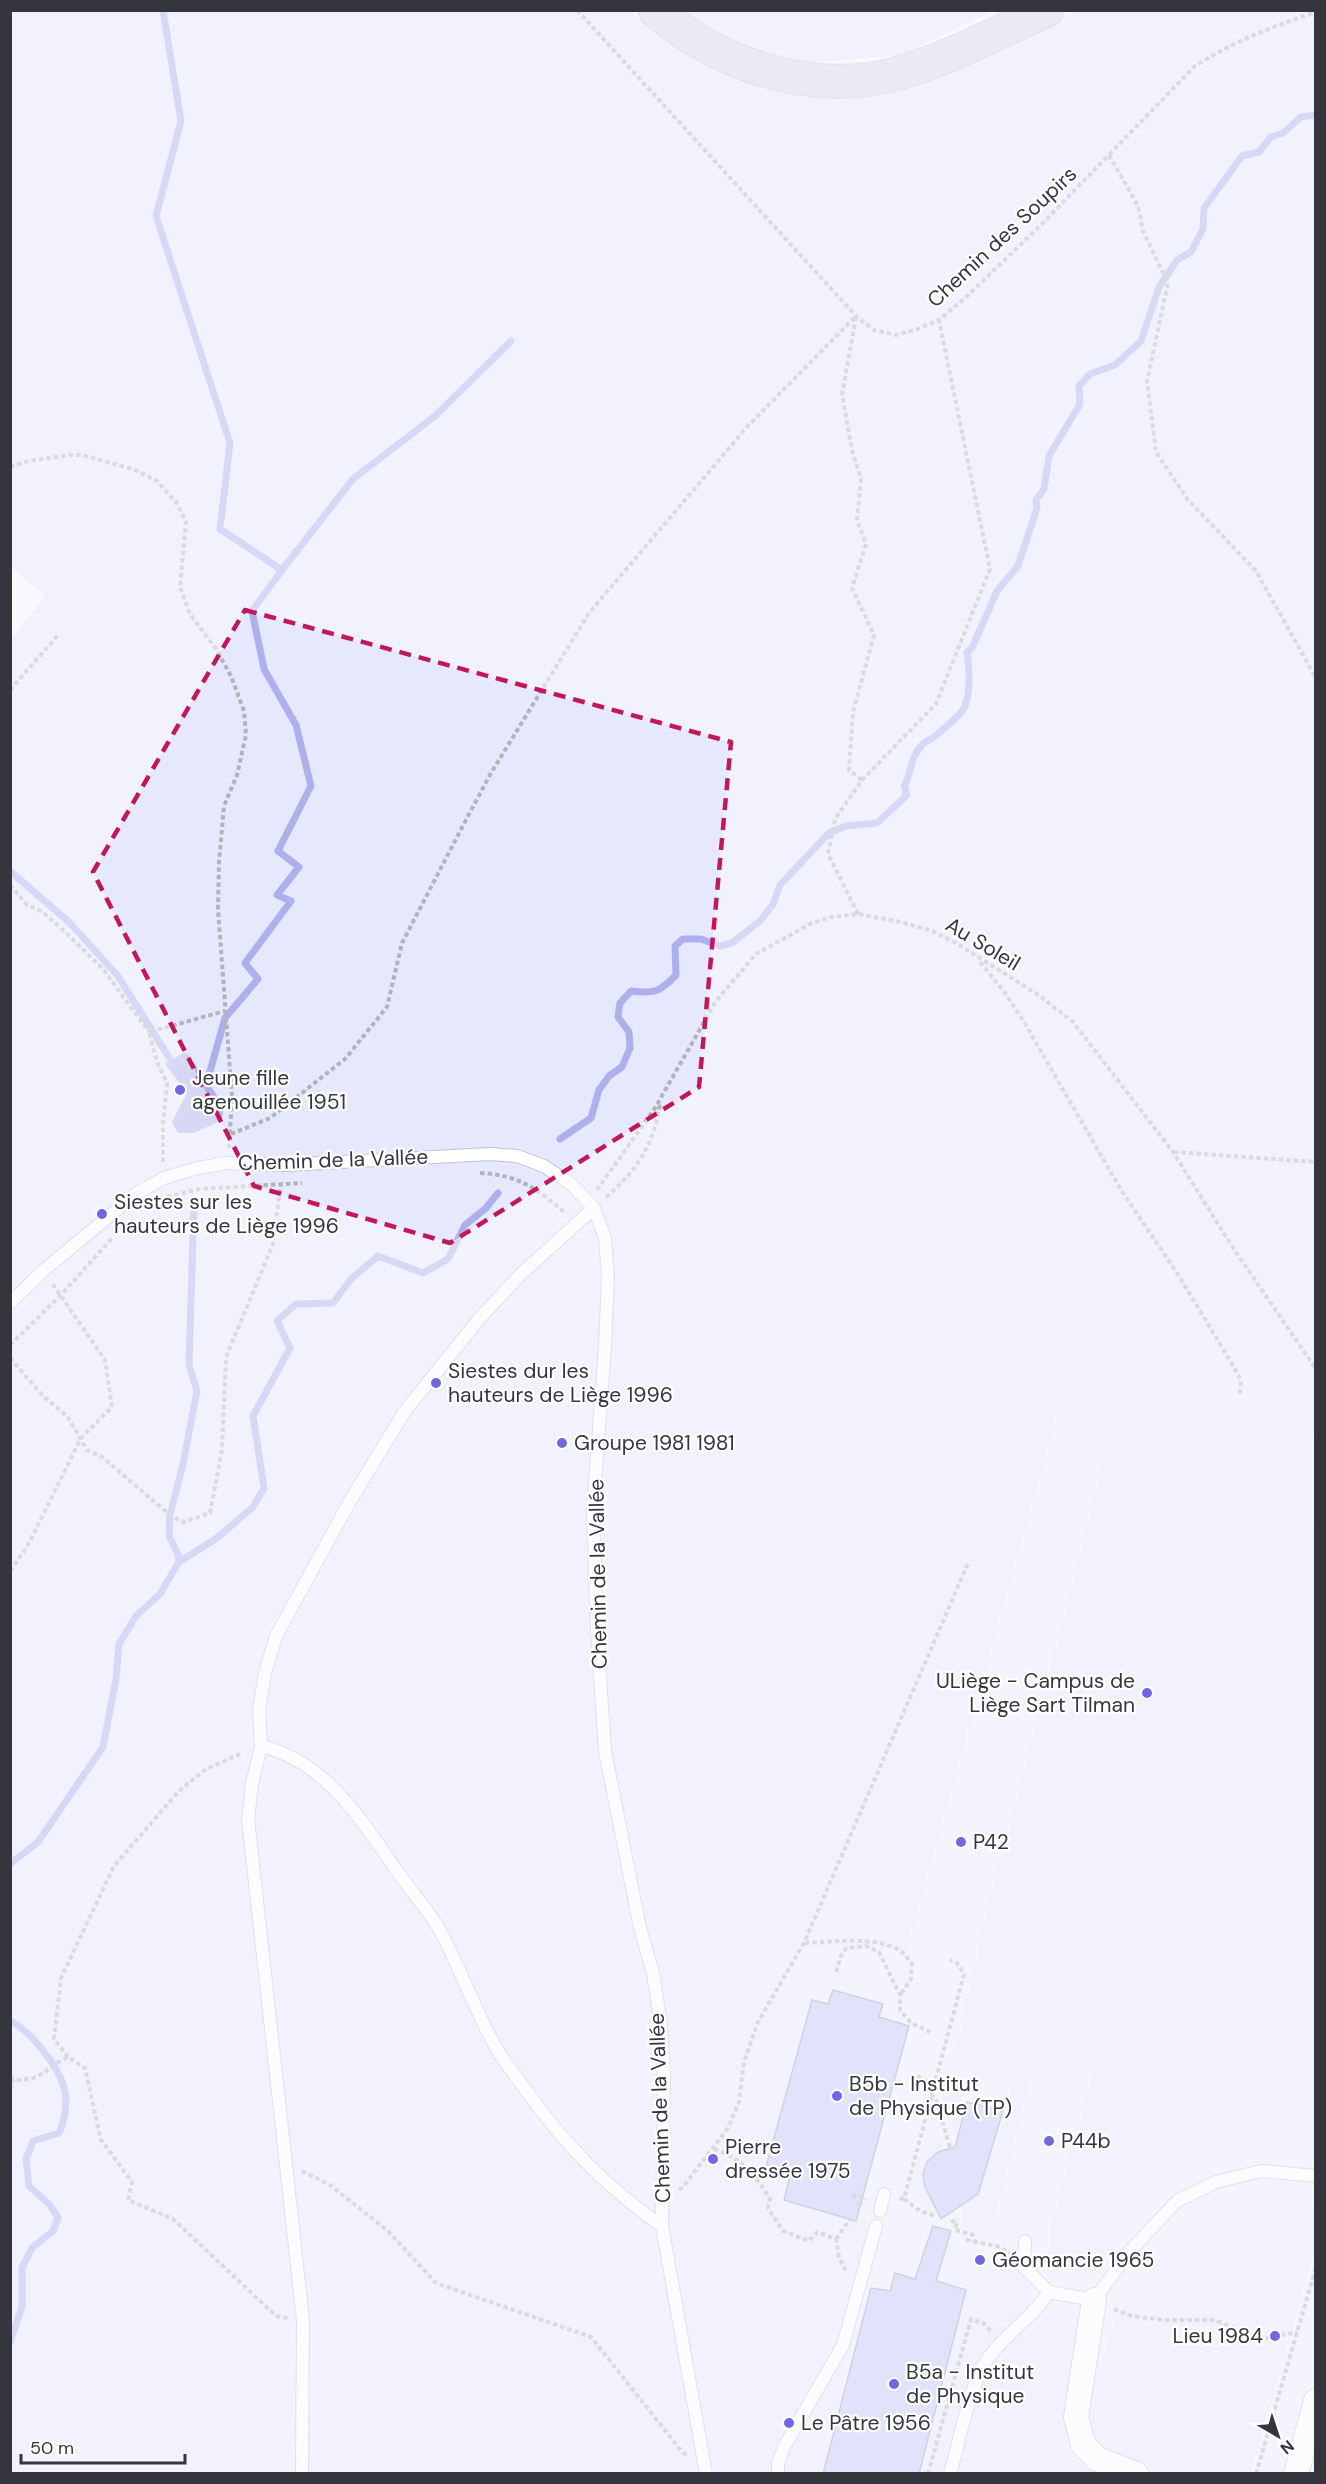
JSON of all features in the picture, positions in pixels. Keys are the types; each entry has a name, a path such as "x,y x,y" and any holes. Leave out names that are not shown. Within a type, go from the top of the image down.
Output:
{"main road":[{"path":"655,10 680,31 732,59 782,75 829,81 897,74 954,53 1047,10"}],"street":[{"path":"1094,2300 1076,2417 1083,2444 1097,2459 1136,2474"},
{"path":"1296,2474 1316,2401"}],"lane":[{"name":"Chemin de la Vallée","path":"10,1303 44,1270 136,1193 164,1178 226,1163 285,1165 490,1154 517,1156 544,1166 571,1184 594,1208 605,1238 608,1277 593,1510 598,1653 605,1751 640,1928 653,1973 661,2025 664,2074 663,2226 705,2468"},
{"path":"302,2474 303,2320 248,1819 252,1784 261,1746 259,1710 265,1673 276,1636 350,1501 405,1411 443,1362 521,1274 594,1208"},
{"path":"261,1746 282,1751 321,1776 369,1829 440,1931 499,2053 541,2111 587,2166 625,2200 663,2226"},
{"path":"1025,2241 1024,2267 1049,2292 1094,2300 1131,2250 1177,2201 1216,2182 1261,2171 1316,2176"},
{"path":"880,2211 884,2194"},
{"path":"778,2474 778,2463 784,2447 843,2345 876,2226"},
{"path":"950,2474 978,2377 987,2359 1040,2306 1049,2292"}],"path":[{"name":"Chemin des Soupirs","path":"577,10 856,316 874,330 896,335 939,320 964,299 1039,228 1176,84 1203,61 1250,37 1316,12"},
{"path":"1109,156 1138,206 1143,231 1168,283 1147,381 1156,452 1188,500 1256,571 1316,678"},
{"path":"856,316 842,395 852,450 861,480 856,520 866,544 852,588 874,635 853,712 849,770 862,780"},
{"path":"231,1134 270,1118 345,1059 387,1007 402,943 491,773 590,613 747,427 856,316"},
{"path":"858,914 828,854 835,819 862,780 936,704 990,569 939,320"},
{"path":"10,467 28,461 82,455 133,469 157,482 176,502 186,522 180,586 189,614 216,649 231,676 244,711 246,735 237,776 224,806 219,861 218,909 232,1097 231,1134 226,1163"},
{"path":"10,690 59,634"},
{"path":"10,885 26,904 41,911 60,927 103,969 149,1032 156,1062 167,1083 163,1123 164,1178"},
{"name":"Au Soleil","path":"594,1208 598,1186 637,1137 716,1001 756,954 812,923 844,915 858,914 896,921 930,930 956,943 1037,994 1072,1022 1138,1104 1173,1152 1235,1251 1316,1369"},
{"path":"978,958 999,984 1024,1022 1121,1190 1179,1276 1232,1364 1241,1380 1240,1395"},
{"path":"149,1032 225,1011"},
{"path":"594,1208 619,1186 643,1158 654,1132 661,1098"},
{"path":"1173,1152 1316,1162"},
{"path":"10,1358 43,1396 67,1416 87,1450 102,1457 170,1515 183,1522 210,1513 222,1450 226,1356 273,1244 285,1165"},
{"path":"477,1173 494,1174 523,1182 544,1195 577,1223"},
{"path":"162,1199 199,1189 252,1184 303,1183"},
{"path":"10,1345 61,1295 116,1233"},
{"path":"10,1571 27,1546 81,1438 111,1407 105,1360 44,1270"},
{"path":"664,2199 684,2187 728,2128 739,2102 744,2062 758,2022 804,1943 969,1561"},
{"path":"261,1746 206,1769 179,1791 114,1866 61,1978 54,2039 68,2057 85,2068 101,2140 132,2182 128,2200 173,2219 276,2316 303,2320"},
{"path":"804,1943 852,1941 888,1945 903,1953 912,1964 910,1979 900,1995"},
{"path":"836,1972 842,1953 847,1948 866,1946 879,1952 900,1995 900,2010 911,2023 930,2032"},
{"path":"904,2199 964,1974 957,1963 950,1960"},
{"path":"10,2089 12,2078 32,2080 68,2057"},
{"path":"917,2076 934,2084"},
{"path":"931,2094 936,2099 950,2148"},
{"path":"714,2149 737,2160 760,2183 770,2199 768,2208 783,2230 809,2241 817,2232 836,2239"},
{"path":"287,2163 330,2185 388,2231 435,2283 591,2337 683,2453 705,2468"},
{"path":"884,2194 904,2199 920,2211 934,2216"},
{"path":"859,2205 864,2198"},
{"path":"850,2219 836,2239 839,2258 858,2296"},
{"path":"951,2221 957,2222 955,2230 973,2235 974,2241"},
{"path":"966,2240 1001,2247 1024,2267"},
{"path":"1256,2474 1316,2267"},
{"path":"1094,2300 1131,2316 1164,2320 1215,2320 1262,2339 1297,2332"}],"highlighted area":[{"path":"245,610 731,742 699,1087 450,1243 254,1186 93,872"}],"shaded area":[{"path":"11,11 632,11 650,28 769,87 888,85 1076,11 1315,11 1315,1438 1269,1381 1151,1353 1057,1414 906,1950 802,1949 774,1995 811,2000 766,2166 791,2172 784,2200 873,2225 840,2343 770,2473 11,2473 10,640 45,596 11,567"},
{"path":"679,11 993,11 902,55 780,66 690,21"},
{"name":"ULiège - Campus de Liège Sart Tilman","path":"1151,1353 1269,1381 1316,1438 1315,2473 767,2473 721,2198 774,1996 802,1949 906,1950 1057,1414"},
{"path":"1162,1407 1224,1425 1315,1528 1315,2156 1284,2149 1250,2150 1220,2158 1193,2172 1145,2213 1084,2287 1072,2288 1049,2276 1049,2234 1096,2066 1049,2057 1028,2071 1025,2099 993,2219 1005,2222 1019,2235 1015,2241 1000,2231 979,2234 960,2229 963,2205 978,2194 982,2186 1007,2110 1010,2085 996,2080 984,2084 983,2080 971,2084 964,2093 959,2106 956,2118 960,2119 957,2134 954,2133 939,2088 941,2083 950,2087 965,2080 975,2063 955,2059 985,1919 1105,1454"},
{"path":"932,2110 942,2148 928,2160 923,2182 925,2190 937,2204 934,2213 926,2210 909,2193"},
{"path":"1258,2205 1312,2209 1315,2214 1315,2247 1251,2473 956,2474 972,2411 985,2375 1004,2350 1034,2319 1053,2306 1062,2306 1074,2311 1081,2317 1078,2363 1101,2365 1116,2319 1149,2266 1195,2228"},
{"path":"947,2244 964,2248 979,2265 993,2262 1007,2266 1021,2276 1032,2290 1034,2297 1033,2304 1024,2316 993,2341 981,2355 969,2381 945,2473 919,2474 966,2290 936,2281"},
{"path":"856,2329 822,2473 786,2474 788,2455"}],"water":[{"path":"185,1052 223,1105 222,1120 194,1133 178,1133 172,1122 187,1093 165,1064"}],"building":[{"name":"B5b - Institut de Physique (TP)","path":"833,1990 883,2004 879,2017 909,2026 856,2221 784,2200 791,2172 766,2167 812,2000 828,2004"},
{"path":"967,2102 1003,2111 978,2194 941,2219 925,2187 923,2174 927,2162 938,2152 955,2147"},
{"name":"B5a - Institut de Physique","path":"933,2226 951,2231 936,2281 966,2290 919,2474 823,2474 871,2288 890,2291 895,2273 915,2279"}],"waterway":[{"path":"163,10 181,121 156,216 230,443 220,529 282,570 252,611 264,669 296,725 311,786 278,851 299,867 277,895 291,901 245,963 258,979 225,1018 205,1089"},
{"path":"560,1139 591,1118 599,1090 609,1076 622,1067 630,1048 629,1032 618,1017 620,1003 631,991 651,992 661,988 676,975 675,946 683,939 701,939 720,946 732,943 761,920 773,904 780,885 829,833 846,826 877,823 907,795 904,786 918,750 964,708 969,688 967,652 972,648 997,591 1018,566 1037,508 1036,500 1044,489 1049,456 1080,404 1079,386 1090,374 1115,365 1141,341 1159,287 1177,260 1191,252 1203,229 1204,208 1242,156 1259,152 1271,137 1283,133 1301,117 1316,115"},
{"path":"282,570 353,479 435,416 511,341"},
{"path":"10,871 69,922 118,976 175,1067"},
{"path":"10,1864 38,1842 103,1747 116,1679 119,1644 136,1616 160,1594 179,1562 217,1538 253,1507 264,1488 253,1416 290,1348 277,1321 296,1304 333,1303 351,1279 378,1256 423,1273 448,1259 465,1225 486,1208 498,1193"},
{"path":"179,1562 178,1554 169,1536 170,1515 183,1464 197,1391 189,1365 194,1205"},
{"path":"10,2021 26,2032 50,2059 64,2087 66,2104 59,2133 33,2141 26,2159 29,2186 50,2205 58,2218 53,2231 32,2248 22,2268 22,2307 10,2342"}],"place":[{"name":"Jeune fille agenouillée 1951","path":"180,1090"},
{"name":"Siestes sur les hauteurs de Liège 1996","path":"102,1214"},
{"name":"Siestes dur les hauteurs de Liège 1996","path":"436,1383"},
{"name":"Groupe 1981 1981","path":"562,1443"},
{"name":"ULiège - Campus de Liège Sart Tilman","path":"1147,1693"},
{"name":"P42","path":"961,1842"},
{"name":"B5b - Institut de Physique (TP)","path":"837,2096"},
{"name":"P44b","path":"1049,2141"},
{"name":"Pierre dressée 1975","path":"713,2159"},
{"name":"Géomancie 1965","path":"980,2260"},
{"name":"Lieu 1984","path":"1275,2336"},
{"name":"B5a - Institut de Physique","path":"894,2384"},
{"name":"Le Pâtre 1956","path":"789,2423"}]}
